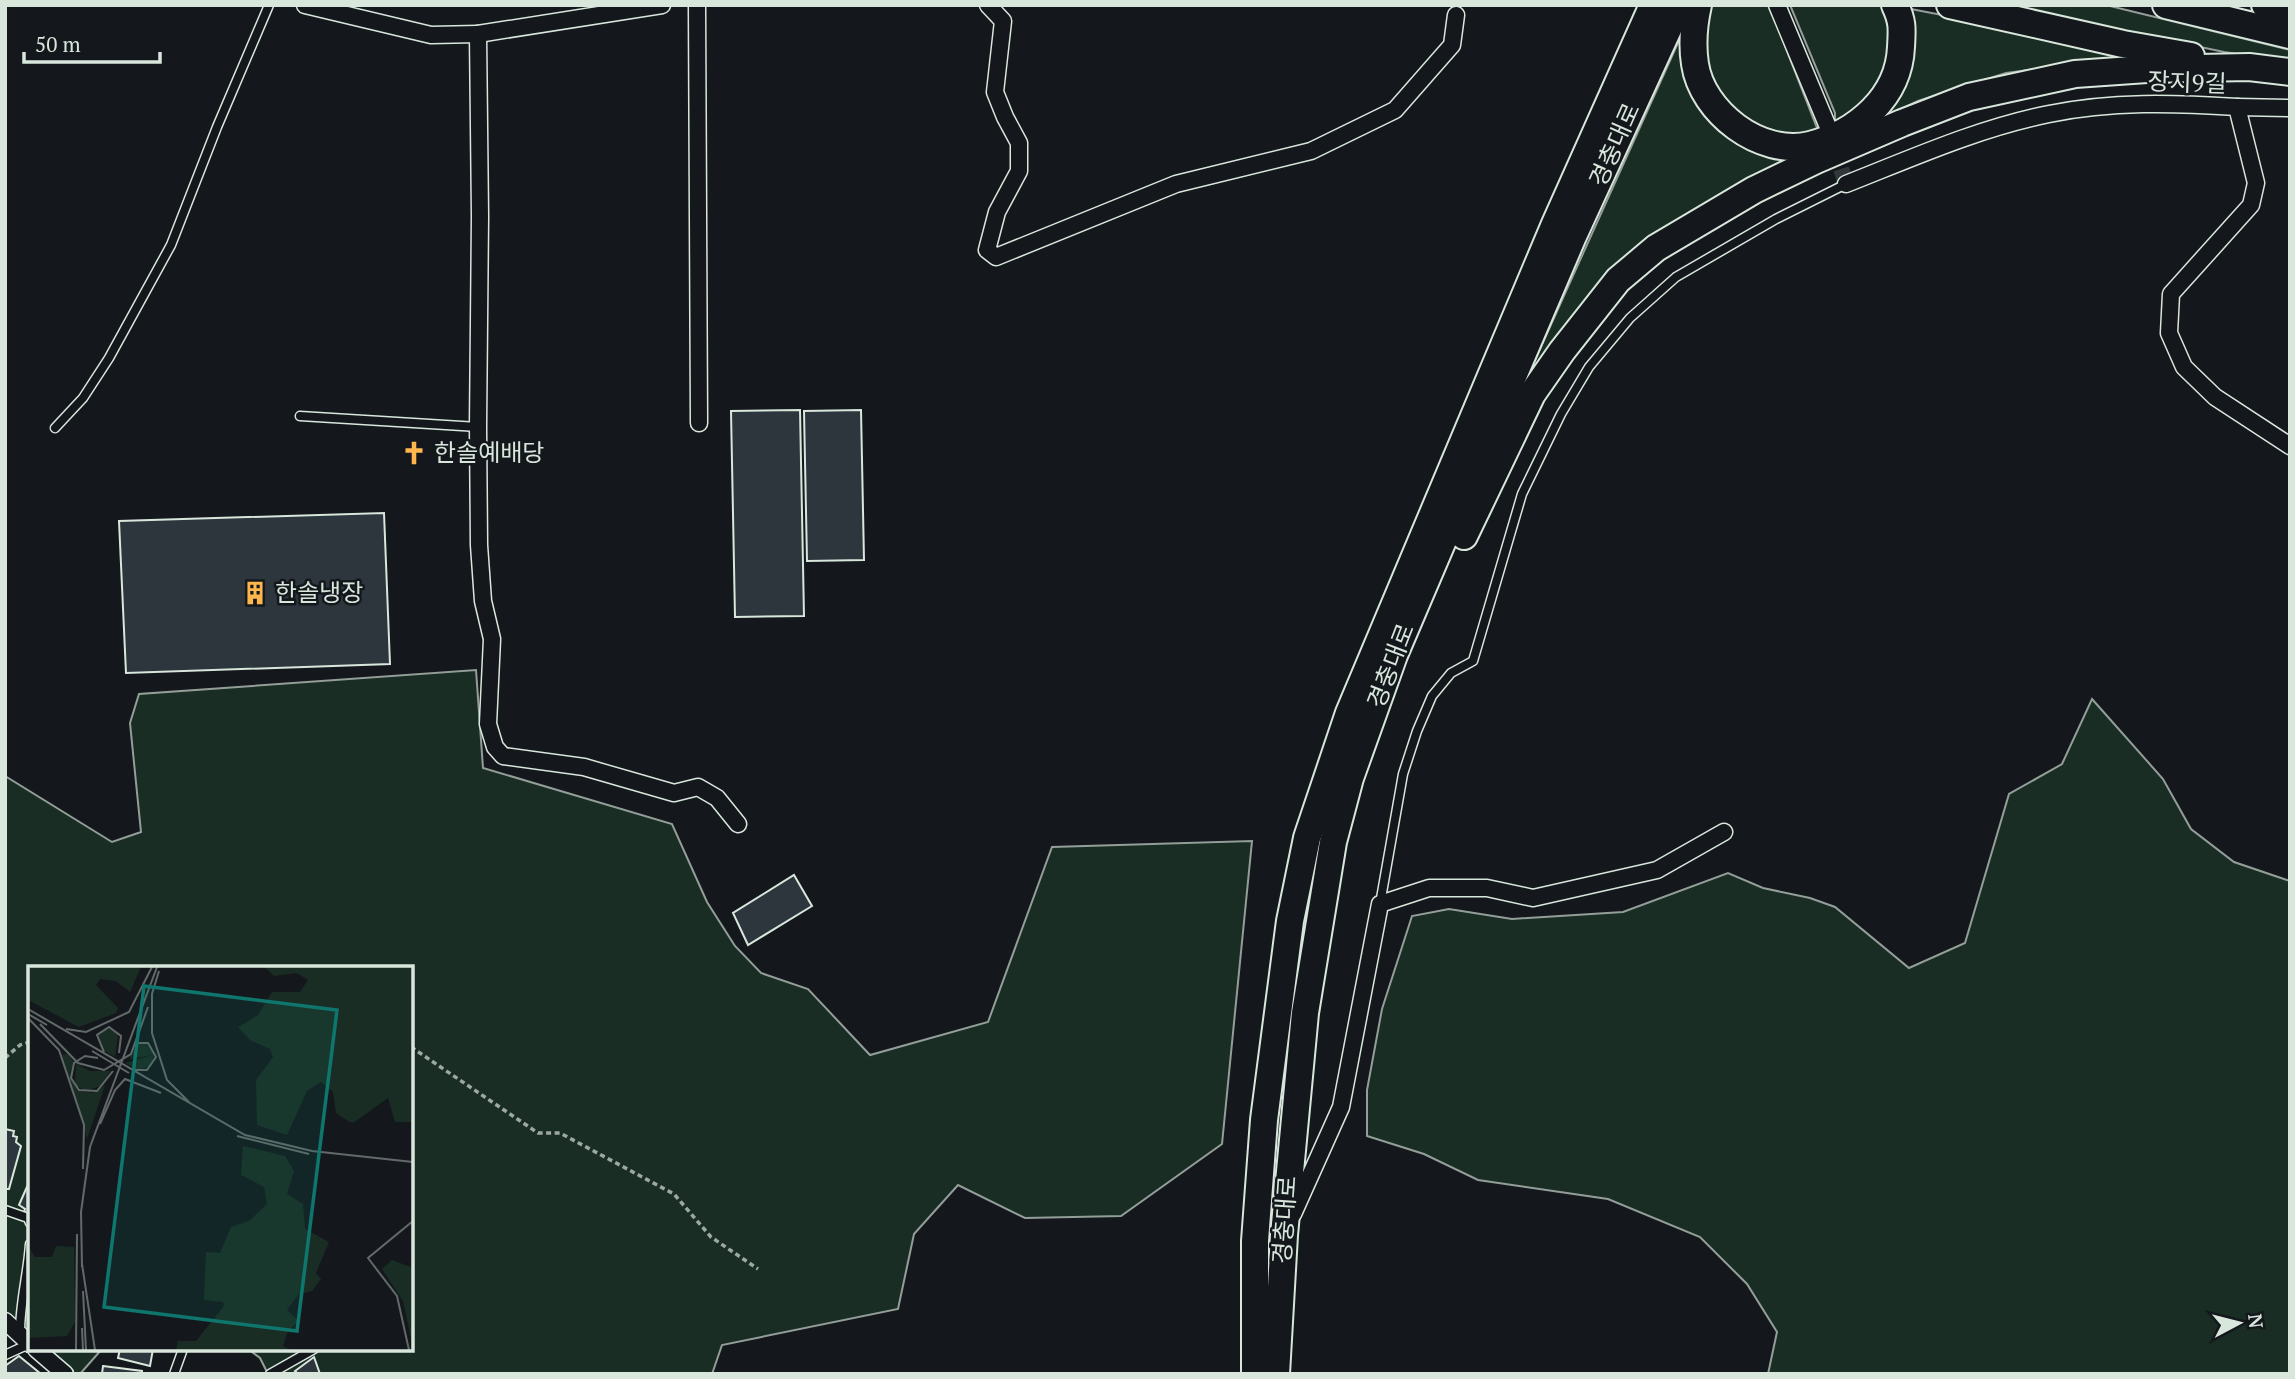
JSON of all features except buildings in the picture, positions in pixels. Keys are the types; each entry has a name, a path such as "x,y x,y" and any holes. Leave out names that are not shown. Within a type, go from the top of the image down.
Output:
{"main road":[{"path":"1555,224 1604,79 1629,22 1631,5"},
{"name":"경충대로","path":"1255,1374 1255,1241 1264,1120 1288,934 1307,838 1349,713 1555,224 1653,5"},
{"name":"경충대로","path":"1276,1374 1284,1235 1305,1013 1333,842 1350,778 1394,654 1573,236 1679,5"},
{"path":"1698,5 1694,21 1695,64 1704,92 1723,116 1753,138 1782,146 1795,146 1808,145 1844,132 1883,100 1895,79 1901,55 1903,21 1895,5"},
{"path":"2166,5 2290,35"},
{"path":"2265,5 2290,12"},
{"path":"1952,6 2123,44 2290,72"},
{"path":"1350,778 1532,394 1618,280 1656,248 1754,190 1816,160 1902,122 1969,97 2075,74 2147,69 2249,67"}],"street":[{"path":"306,5 430,35 478,34 662,5"},
{"path":"697,5 699,423"},
{"path":"988,5 1003,21 995,92 1019,143 1019,171 997,212 987,250 996,257 1176,184 1311,151 1395,110 1451,45 1456,15"},
{"path":"1777,5 1828,127"},
{"path":"478,34 479,545 483,601 492,639 488,724 495,747 503,756 584,767 674,793 698,787 717,798 738,824"},
{"name":"장지9길","path":"1846,184 1934,150 2049,114 2109,105 2159,103 2237,107 2256,183 2251,205 2171,294 2169,333 2184,367 2215,397 2290,446"},
{"path":"2237,107 2290,108"},
{"path":"1284,1235 1341,1107 1380,904 1429,888 1487,888 1533,898 1657,870 1724,832"},
{"path":"5,1321 26,1341"},
{"path":"38,1351 65,1374"}],"lane":[{"path":"55,428 83,398 109,358 171,245 269,5"},
{"path":"1380,904 1403,774 1417,731 1432,696 1451,673 1473,661 1522,494 1561,414 1589,367 1630,318 1676,277 1776,219 1846,184"},
{"path":"300,416 478,427"},
{"path":"5,1210 28,1218"},
{"path":"5,1355 26,1341 20,1309 28,1259"},
{"path":"174,1374 182,1351"},
{"path":"270,1374 310,1351"}],"path":[{"path":"5,1058 20,1045 28,1043"},
{"path":"413,1048 538,1133 560,1133 674,1194 711,1237 758,1269"}],"green space":[{"path":"1707,5 1769,5 1817,128 1835,121 1835,113 1790,5 1886,5 1894,30 1890,67 1852,119 1797,138 1737,121 1706,70"},
{"path":"2002,5 2106,5 2290,50 2290,62 2224,52"},
{"path":"1911,9 2134,52 2101,60 2006,73 1918,101 1876,121"},
{"path":"1682,34 1694,92 1807,154 1655,235 1494,451"},
{"path":"476,670 483,768 672,824 707,902 735,946 761,973 808,989 870,1055 988,1022 1052,847 1252,841 1222,1144 1121,1216 1025,1218 958,1185 914,1234 898,1309 722,1345 712,1374 268,1374 260,1358 251,1351 413,1351 413,966 28,966 28,1342 5,1321 5,776 112,842 141,832 130,723 139,694"},
{"path":"2092,699 2163,779 2191,829 2234,862 2290,881 2290,1374 1768,1374 1777,1332 1747,1284 1700,1237 1608,1199 1478,1180 1424,1154 1367,1136 1367,1090 1382,1009 1412,916 1449,909 1512,919 1623,912 1728,873 1763,888 1810,898 1835,907 1909,968 1965,943 2009,794 2062,764"},
{"path":"38,1351 100,1351 80,1374 65,1374"}],"tunnel":[{"path":"1834,146 1846,184"}],"place":[{"name":"한솔예배당","path":"414,453"},
{"name":"한솔냉장","path":"255,593"}]}
